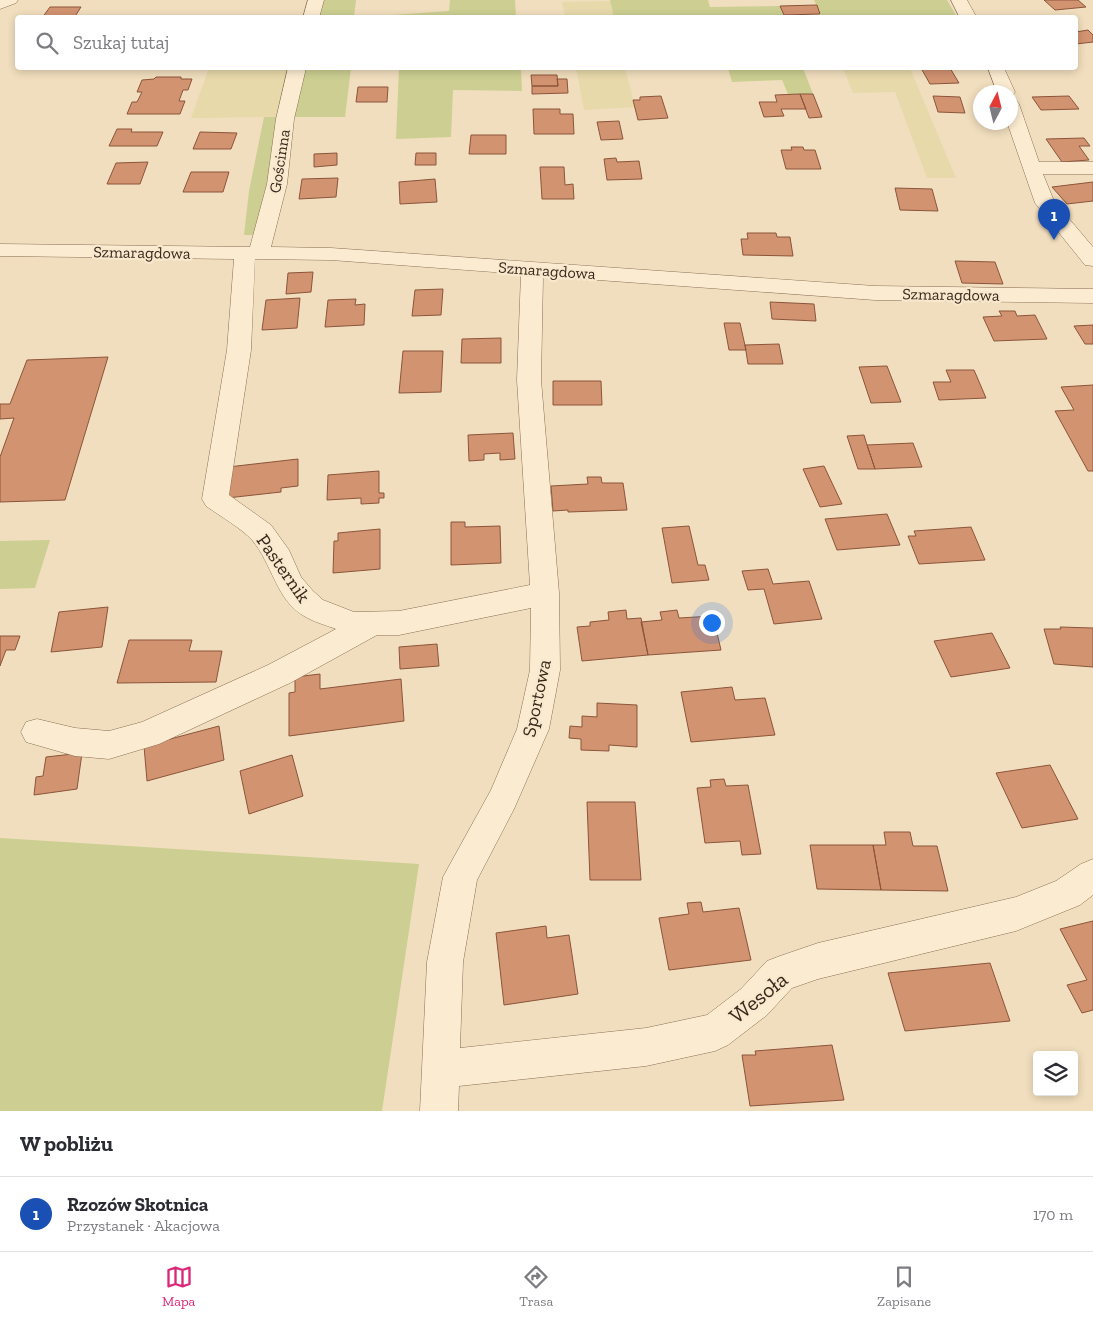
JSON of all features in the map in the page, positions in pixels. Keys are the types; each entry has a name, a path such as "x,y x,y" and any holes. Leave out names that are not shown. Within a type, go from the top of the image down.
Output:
{"street":[{"path":"0,4 10,0"},
{"path":"312,15 316,0"},
{"path":"959,0 967,15"},
{"name":"Gościnna","path":"252,253 277,184 285,119 297,70"},
{"path":"997,70 1003,85"},
{"path":"1018,128 1045,203 1093,260"},
{"path":"1031,168 1093,168"},
{"name":"Szmaragdowa","path":"0,250 252,253 392,258 875,293 1093,296"},
{"name":"Pasternik","path":"252,253 239,350 215,499 261,532 279,557 290,583 313,608 354,624 399,623 545,593"},
{"name":"Sportowa","path":"439,1111 445,962 460,877 503,799 534,729 545,670 545,593 529,380 532,269"},
{"path":"37,732 76,742 109,746 148,734 279,674 372,624"},
{"name":"Wesoła","path":"442,1069 646,1047 715,1032 754,1002 780,974 818,961 1016,914 1068,894 1093,875"}],"shaded area":[{"path":"611,1 614,15 565,15 562,2"},
{"path":"208,70 290,70 278,117 191,118"},
{"path":"576,70 626,70 635,107 584,110"},
{"path":"844,70 911,70 956,178 927,178 895,92 853,93"}],"green space":[{"path":"322,0 356,0 354,15 319,15"},
{"path":"450,0 515,0 516,15 392,15 449,11"},
{"path":"610,0 708,0 710,7 780,6 784,15 614,15"},
{"path":"814,0 947,0 956,15 821,15"},
{"path":"306,70 351,70 345,117 294,117"},
{"path":"399,70 521,70 522,91 453,90 451,137 396,139"},
{"path":"729,70 804,70 813,94 788,94 782,80 732,82"},
{"path":"264,117 278,117 269,184 255,235 244,235 249,191"},
{"path":"50,540 35,588 0,589 0,541"},
{"path":"0,838 419,864 382,1111 0,1111"}],"building":[{"path":"1044,0 1078,0 1086,7 1055,10"},
{"path":"817,5 820,14 784,15 780,6"},
{"path":"50,7 81,7 76,15 44,15"},
{"path":"1088,30 1093,35 1093,42 1078,44 1078,32"},
{"path":"922,70 951,70 959,83 930,84"},
{"path":"531,75 557,75 558,86 532,86"},
{"path":"156,77 192,79 188,90 183,90 179,101 185,101 180,114 127,114 132,102 137,102 142,92 137,92 142,80 154,79"},
{"path":"557,79 567,79 568,93 532,94 532,86 558,86"},
{"path":"358,87 388,87 387,102 356,102"},
{"path":"800,94 813,94 822,117 809,118"},
{"path":"800,94 806,109 781,109 784,116 764,117 759,102 777,102 775,95"},
{"path":"661,96 668,118 638,120 633,100 640,100 640,97"},
{"path":"933,96 960,97 965,113 938,112"},
{"path":"1069,96 1079,109 1041,110 1032,97"},
{"path":"533,109 560,109 560,114 573,114 574,134 534,134"},
{"path":"619,121 623,139 601,140 597,122"},
{"path":"117,129 132,129 131,132 163,132 157,146 109,146"},
{"path":"200,132 237,133 231,149 193,149"},
{"path":"471,135 506,135 506,154 469,154"},
{"path":"1084,138 1090,146 1079,146 1089,160 1062,162 1046,139"},
{"path":"791,147 815,150 821,169 786,169 781,150 792,150"},
{"path":"337,153 337,165 314,167 314,154"},
{"path":"416,153 436,153 436,165 415,165"},
{"path":"616,158 617,162 639,161 642,179 607,180 604,159"},
{"path":"148,162 140,184 107,184 116,163"},
{"path":"540,167 564,167 565,185 573,184 574,199 542,199"},
{"path":"191,172 229,172 223,192 183,192"},
{"path":"338,178 336,197 299,199 302,179"},
{"path":"435,179 437,202 400,204 399,182"},
{"path":"1093,182 1093,201 1067,204 1052,187"},
{"path":"895,188 932,189 938,211 900,210"},
{"path":"747,233 776,233 777,237 790,237 793,256 743,255 741,239 748,239"},
{"path":"955,261 995,262 1003,284 962,283"},
{"path":"313,272 311,292 286,294 288,273"},
{"path":"443,289 441,315 412,316 415,290"},
{"path":"300,298 297,328 262,330 266,300"},
{"path":"356,299 355,305 365,304 364,325 325,327 328,300"},
{"path":"770,302 814,304 816,321 772,319"},
{"path":"999,311 1015,311 1017,316 1035,315 1047,339 994,341 983,317 1002,316"},
{"path":"724,323 740,323 746,350 729,350"},
{"path":"1093,325 1093,344 1085,344 1074,326"},
{"path":"501,338 501,363 461,363 462,339"},
{"path":"779,344 783,364 748,364 745,345"},
{"path":"403,351 443,351 441,392 399,393"},
{"path":"108,357 65,500 0,502 0,457 14,418 0,419 0,404 10,404 27,360"},
{"path":"887,366 901,402 871,403 859,367"},
{"path":"946,370 974,370 986,398 939,400 933,382 951,382"},
{"path":"553,381 601,381 602,405 553,405"},
{"path":"1093,385 1093,471 1088,471 1055,411 1074,410 1061,387"},
{"path":"513,433 515,459 500,460 500,453 484,454 484,460 469,461 468,435"},
{"path":"864,435 875,469 858,469 847,436"},
{"path":"913,443 922,467 875,469 867,445"},
{"path":"298,459 298,486 281,488 281,492 227,498 228,467"},
{"path":"824,466 842,504 820,507 803,469"},
{"path":"379,471 379,493 384,493 384,498 379,498 379,503 361,504 361,498 327,500 328,475"},
{"path":"587,477 601,477 602,483 623,483 627,510 553,511 551,486 588,484"},
{"path":"887,514 900,545 837,550 825,519"},
{"path":"451,522 465,522 465,527 500,526 501,563 451,565"},
{"path":"689,526 698,565 705,565 709,580 672,583 662,528"},
{"path":"971,527 985,560 919,564 908,536 916,536 914,531"},
{"path":"380,529 380,569 333,573 334,541 338,541 338,533"},
{"path":"768,569 773,584 809,581 822,619 774,624 764,589 748,590 742,571"},
{"path":"108,607 102,647 51,652 59,612"},
{"path":"626,610 627,619 641,618 648,655 582,661 577,627 590,626 590,622 609,620 608,612"},
{"path":"677,610 679,618 713,616 721,650 648,655 641,622 662,620 660,612"},
{"path":"1060,627 1093,628 1093,667 1054,664 1044,629 1061,629"},
{"path":"992,633 1010,668 951,677 934,641"},
{"path":"0,636 20,636 15,650 6,650 0,666"},
{"path":"129,640 192,640 189,651 222,651 216,682 117,683"},
{"path":"437,644 439,666 400,669 399,647"},
{"path":"320,674 320,689 401,679 404,721 289,736 289,693 295,692 295,677"},
{"path":"732,687 735,700 765,698 775,735 691,742 681,692"},
{"path":"597,703 637,705 637,747 609,745 609,751 581,750 581,739 569,738 570,726 582,727 582,716 597,717"},
{"path":"219,726 224,760 147,781 144,746"},
{"path":"82,753 77,789 34,795 36,777 43,776 46,757"},
{"path":"292,755 303,796 249,814 240,771"},
{"path":"1050,765 1078,819 1022,828 996,773"},
{"path":"724,779 726,786 748,785 761,854 742,855 740,841 705,843 697,788 711,787 710,780"},
{"path":"587,802 635,802 641,880 590,880"},
{"path":"884,832 910,832 913,846 937,846 948,891 881,890 873,845 886,845"},
{"path":"810,845 873,845 881,890 817,889"},
{"path":"701,902 703,912 739,908 751,960 669,970 659,918 689,914 687,903"},
{"path":"1093,921 1093,1010 1082,1013 1067,985 1087,980 1060,929"},
{"path":"546,926 547,938 569,935 578,994 504,1005 496,933"},
{"path":"990,963 1010,1021 905,1031 888,973"},
{"path":"832,1045 844,1100 750,1106 742,1055 756,1055 755,1051"}],"place":[{"name":"Rzozów Skotnica","path":"1054,240"}]}
